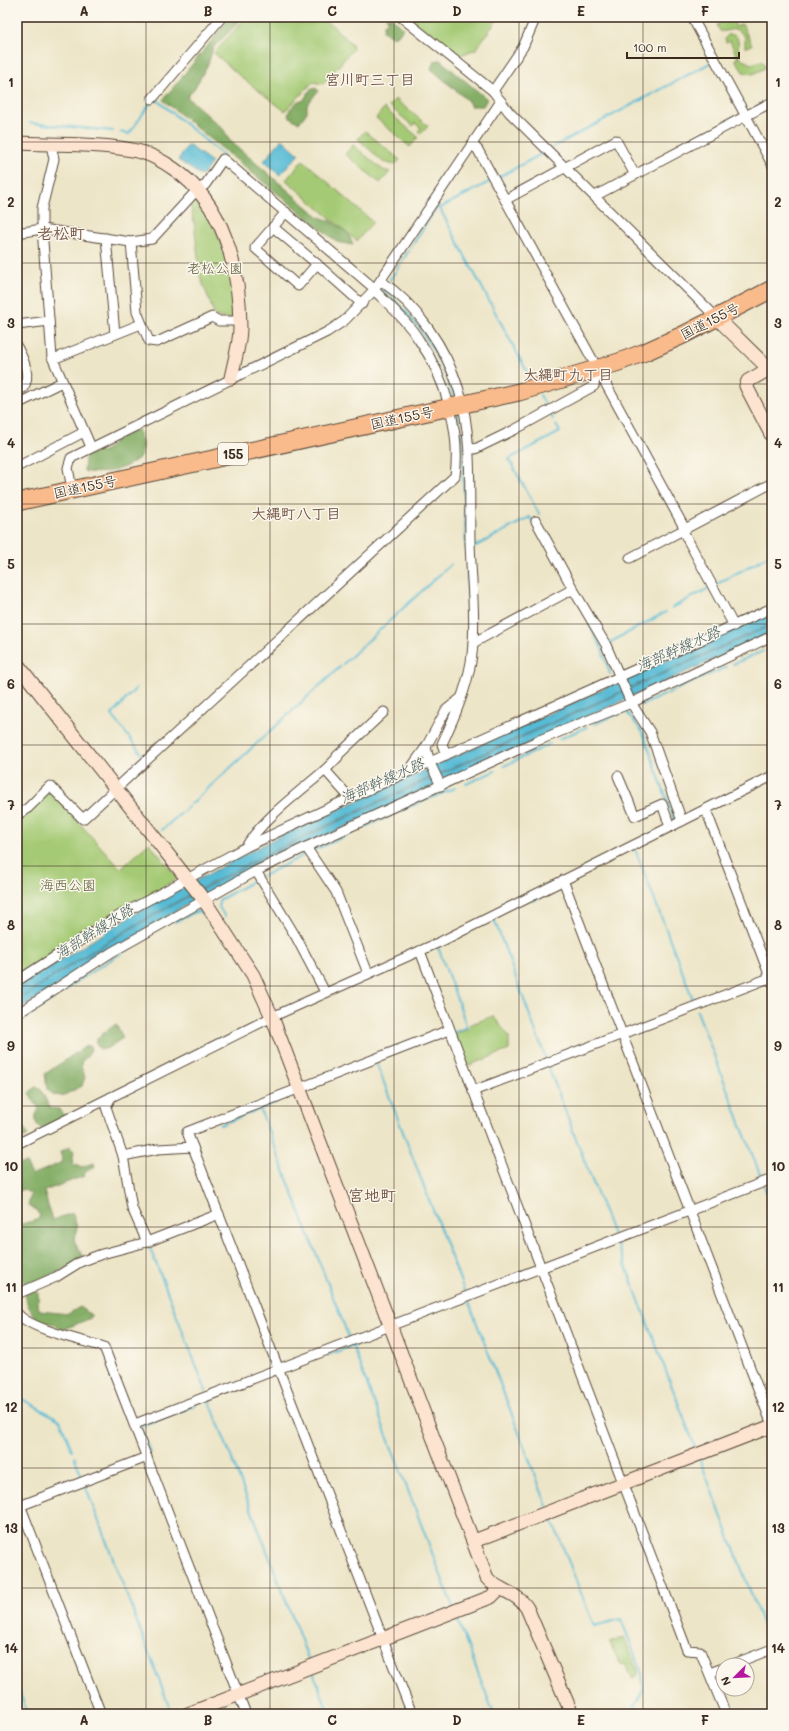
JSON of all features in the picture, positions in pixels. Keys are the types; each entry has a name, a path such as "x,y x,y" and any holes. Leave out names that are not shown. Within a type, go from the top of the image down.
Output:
{"highway":[{"name":"国道155号","path":"25,500 519,392 596,369 645,352 717,318 772,289"}],"street":[{"path":"152,99 218,17"},
{"path":"401,17 493,91 509,112 770,371 748,381 746,386 772,436"},
{"path":"493,91 523,47 536,17"},
{"path":"694,21 772,164"},
{"path":"72,489 68,476 68,462 71,458 327,332 344,321 362,304 377,286 501,101"},
{"path":"595,196 772,102"},
{"path":"505,200 616,140 635,175"},
{"path":"17,143 111,148 142,152 175,169 197,190 206,200 226,239 237,279 240,329 231,378"},
{"path":"472,144 478,150 684,530 734,626"},
{"path":"51,145 54,159 42,208 42,229 52,357 91,447"},
{"path":"17,233 42,229 131,242 152,239 197,190 205,185 223,159 377,286 426,349 444,389 458,406 469,448 462,465 455,476 82,819 50,786 28,808 17,815"},
{"path":"286,212 255,248 298,286 316,264"},
{"path":"273,227 362,304"},
{"path":"106,238 116,334"},
{"path":"131,242 137,312 149,341 157,342 212,317 218,321 240,321"},
{"path":"377,286 396,292 432,334 459,389 455,439 462,465 473,643 468,678 462,698 442,744 446,755"},
{"path":"17,325 49,321"},
{"path":"52,357 56,358 141,324"},
{"path":"17,347 24,361 26,381 23,388 17,389"},
{"path":"469,448 475,449 484,445 594,386 596,369"},
{"path":"17,404 62,382"},
{"path":"17,466 84,432"},
{"path":"630,558 772,483"},
{"path":"17,510 25,500"},
{"path":"536,521 573,589 606,645 631,703 650,732 682,821"},
{"path":"473,643 573,589"},
{"path":"17,981 116,918 189,880 246,847 350,798 431,764 446,755 772,608"},
{"path":"17,1014 112,952 256,871 536,741 631,703 772,636"},
{"path":"17,664 204,899 250,969 272,1017 300,1088 474,1540 487,1578 500,1588 520,1599 530,1613 572,1714"},
{"path":"408,773 426,747 446,710 462,698"},
{"path":"246,847 251,838 264,825 325,770 338,757 337,756 384,712"},
{"path":"426,747 440,785"},
{"path":"325,770 350,798"},
{"path":"618,776 634,816 662,804 670,827"},
{"path":"17,1144 272,1017 325,992 420,951 772,776"},
{"path":"473,1091 771,979 706,810"},
{"path":"306,847 336,892 368,973"},
{"path":"256,871 296,937 325,992"},
{"path":"474,1540 772,1426 563,880"},
{"path":"420,951 687,1650 700,1651 726,1714"},
{"path":"412,1714 187,1132 450,1030"},
{"path":"111,1097 106,1108 123,1156 132,1208 147,1242"},
{"path":"94,1106 106,1108"},
{"path":"123,1156 158,1149 193,1147"},
{"path":"135,1424 772,1178"},
{"path":"17,1294 56,1277 80,1262 102,1254 147,1242 219,1214"},
{"path":"18,1315 37,1326 104,1347 246,1714"},
{"path":"101,1714 18,1503 147,1457"},
{"path":"188,1714 491,1597 500,1588"},
{"path":"752,1657 772,1649"},
{"path":"710,1673 715,1671"}],"green space":[{"path":"231,17 242,17 213,48 208,64 194,89 187,97 224,130 229,140 319,217 331,221 348,233 353,245 337,242 163,100"},
{"path":"246,17 323,17 352,44 353,49 323,84 313,82 285,111 241,77 214,53"},
{"path":"386,17 391,17 403,28 398,35 392,37 383,31 384,25 388,20"},
{"path":"409,17 499,17 476,49 458,56"},
{"path":"731,18 736,27 742,24 752,45 745,48 745,37 738,30 720,31 717,25"},
{"path":"728,35 736,36 738,39 739,56 741,59 751,64 761,61 765,64 765,68 753,74 743,72 735,59 738,58 730,41 726,43 725,38"},
{"path":"440,60 487,99 483,106 471,106 467,100 431,69 434,61"},
{"path":"316,88 318,91 307,105 307,112 299,123 288,116 290,109 298,101 303,101 310,90"},
{"path":"395,99 428,126 421,134 418,131 421,128 415,123 413,126 389,106"},
{"path":"384,108 418,137 410,147 376,118"},
{"path":"365,131 400,160 395,165 383,162 358,139"},
{"path":"353,145 383,170 390,172 380,183 345,154"},
{"path":"303,160 373,222 357,241 286,180"},
{"name":"老松公園","path":"195,198 201,200 209,212 230,265 236,317 230,319 215,316 200,276 194,222 190,204"},
{"path":"138,429 142,441 142,455 136,460 123,468 107,472 99,473 84,471 85,458 89,453 104,451 111,446 114,441"},
{"name":"海西公園","path":"48,792 51,792 121,869 149,843 178,878 60,950 17,979 17,821"},
{"path":"493,1016 509,1036 509,1050 467,1066 454,1034 470,1028 469,1025"},
{"path":"116,1024 123,1038 106,1049 100,1049 96,1044 97,1038"},
{"path":"86,1046 90,1046 91,1049 87,1057 81,1062 85,1077 82,1086 62,1096 54,1095 47,1089 45,1074"},
{"path":"35,1087 40,1088 50,1108 60,1109 65,1118 41,1129 39,1127 37,1124 36,1114 39,1109 29,1093"},
{"path":"17,1096 20,1103 18,1113 28,1135 17,1141"},
{"path":"70,1147 74,1151 72,1164 81,1167 94,1163 95,1167 85,1172 84,1176 44,1191 52,1220 73,1213 77,1228 74,1240 84,1259 25,1288 17,1250 17,1225 37,1220 40,1216 36,1210 28,1206 31,1194 23,1189 17,1192 17,1165 26,1163 32,1175 63,1162 60,1152"},
{"path":"37,1290 38,1306 40,1311 68,1314 80,1307 91,1315 91,1318 62,1330 52,1323 40,1324 28,1306 25,1294"},
{"path":"624,1637 638,1671 638,1675 632,1678 626,1665 620,1664 610,1643"}],"water":[{"path":"282,139 299,154 280,175 264,161"},
{"path":"188,145 212,162 202,176 178,160"},
{"path":"772,612 772,624 360,810 209,884 112,939 17,1001 17,988 34,977 141,910 276,838"},
{"path":"772,625 772,633 285,854 177,910 17,1011 17,1002 62,971 154,915 250,864 397,794"}],"waterway":[{"path":"553,147 712,62"},
{"path":"159,98 157,100 224,156"},
{"path":"120,132 129,134 151,102"},
{"path":"30,123 113,131"},
{"path":"497,178 545,152"},
{"path":"440,208 491,181"},
{"path":"390,280 435,210 439,207 532,381"},
{"path":"379,286 404,309 425,337 442,367 454,399"},
{"path":"540,395 547,408"},
{"path":"457,413 462,443 466,550"},
{"path":"550,413 553,419"},
{"path":"539,514 509,459 560,432 556,425"},
{"path":"474,547 530,517 533,523"},
{"path":"717,584 772,554"},
{"path":"343,664 451,564"},
{"path":"467,568 469,640"},
{"path":"672,608 709,588"},
{"path":"609,643 666,612"},
{"path":"589,624 601,647 610,674"},
{"path":"733,664 763,651"},
{"path":"191,804 341,666"},
{"path":"642,705 726,667"},
{"path":"136,688 112,715 144,757"},
{"path":"594,724 626,711 643,733 675,822"},
{"path":"559,739 587,727"},
{"path":"504,766 550,744"},
{"path":"466,784 495,771"},
{"path":"395,813 455,788"},
{"path":"162,830 188,807"},
{"path":"362,828 390,816"},
{"path":"312,851 352,833"},
{"path":"635,849 694,1002"},
{"path":"263,876 306,854"},
{"path":"225,917 219,907 219,900 257,879"},
{"path":"532,901 562,887"},
{"path":"174,922 198,911 206,917"},
{"path":"494,919 546,1059"},
{"path":"17,1024 91,972 149,936"},
{"path":"438,947 467,1027 455,1032"},
{"path":"697,1011 761,1177"},
{"path":"376,1062 465,1293"},
{"path":"548,1066 613,1235"},
{"path":"220,1125 277,1102"},
{"path":"260,1109 349,1338"},
{"path":"764,1186 772,1207"},
{"path":"617,1243 695,1447"},
{"path":"149,1245 206,1391"},
{"path":"468,1300 547,1506"},
{"path":"328,1355 386,1333"},
{"path":"352,1345 453,1607"},
{"path":"17,1393 22,1399 60,1420 72,1450"},
{"path":"209,1399 309,1661"},
{"path":"150,1452 140,1427 196,1405"},
{"path":"74,1456 83,1479"},
{"path":"700,1460 771,1646"},
{"path":"85,1485 172,1714"},
{"path":"551,1517 594,1626 621,1619 642,1674 643,1690 632,1714"},
{"path":"456,1616 494,1714"},
{"path":"313,1671 329,1714"},
{"path":"17,1686 28,1714"}],"district":[{"name":"宮川町三丁目","path":"370,80"},
{"name":"老松町","path":"61,233"},
{"name":"大縄町九丁目","path":"568,375"},
{"name":"大縄町八丁目","path":"296,514"},
{"name":"宮地町","path":"372,1195"}],"water label":[{"name":"海部幹線水路","path":"678,649"},
{"name":"海部幹線水路","path":"382,781"},
{"name":"海部幹線水路","path":"94,932"}]}
